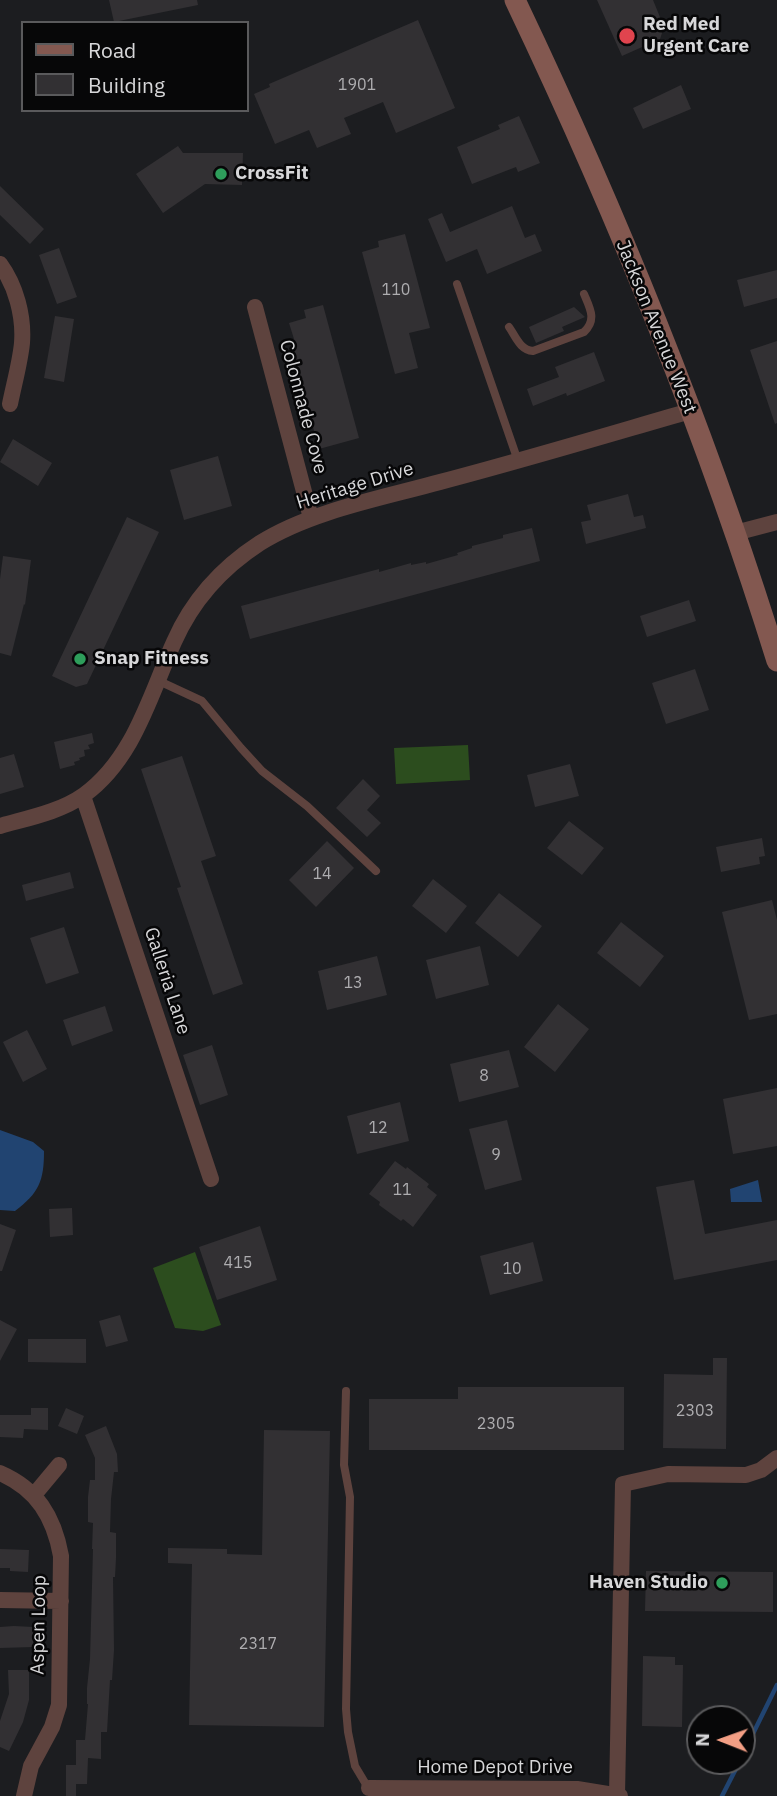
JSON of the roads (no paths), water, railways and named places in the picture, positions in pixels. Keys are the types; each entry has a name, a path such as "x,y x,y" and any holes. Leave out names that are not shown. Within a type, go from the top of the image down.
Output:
{"main road":[{"name":"Jackson Avenue West","path":"515,0 552,77 619,233 690,411 736,533 777,661"}],"street":[{"path":"0,264 9,276 19,307 22,342 10,404"},
{"name":"Colonnade Cove","path":"255,307 311,518"},
{"name":"Heritage Drive","path":"0,826 46,813 83,796 103,779 118,761 134,734 159,681 174,640 192,609 219,575 261,543 311,518 690,411"},
{"path":"736,533 777,522"},
{"name":"Galleria Lane","path":"83,796 211,1179"},
{"path":"618,1796 623,1484 668,1474 746,1475 761,1470 777,1458"},
{"path":"34,1495 60,1465"},
{"name":"Aspen Loop","path":"0,1473 16,1480 34,1495 57,1535 61,1556 59,1705 52,1727 31,1766 24,1796"},
{"path":"0,1600 61,1601"},
{"name":"Home Depot Drive","path":"371,1792 577,1789 618,1796"}],"lane":[{"path":"457,284 518,461"},
{"path":"509,327 521,345 526,350 533,351 584,332 593,319 584,294"},
{"path":"159,681 202,701 262,771 307,806 376,871"},
{"path":"346,1391 344,1465 350,1497 345,1697 355,1766 371,1792"}],"water":[{"path":"0,1130 33,1142 44,1151 39,1185 30,1198 15,1211 0,1210"},
{"path":"758,1180 762,1202 731,1202 730,1189"}],"waterway":[{"path":"756,1728 777,1685"},
{"path":"722,1796 733,1775"}],"place":[{"name":"Red Med Urgent Care","path":"627,36"},
{"name":"CrossFit","path":"221,174"},
{"name":"Snap Fitness","path":"80,659"},
{"name":"Haven Studio","path":"722,1583"}]}
